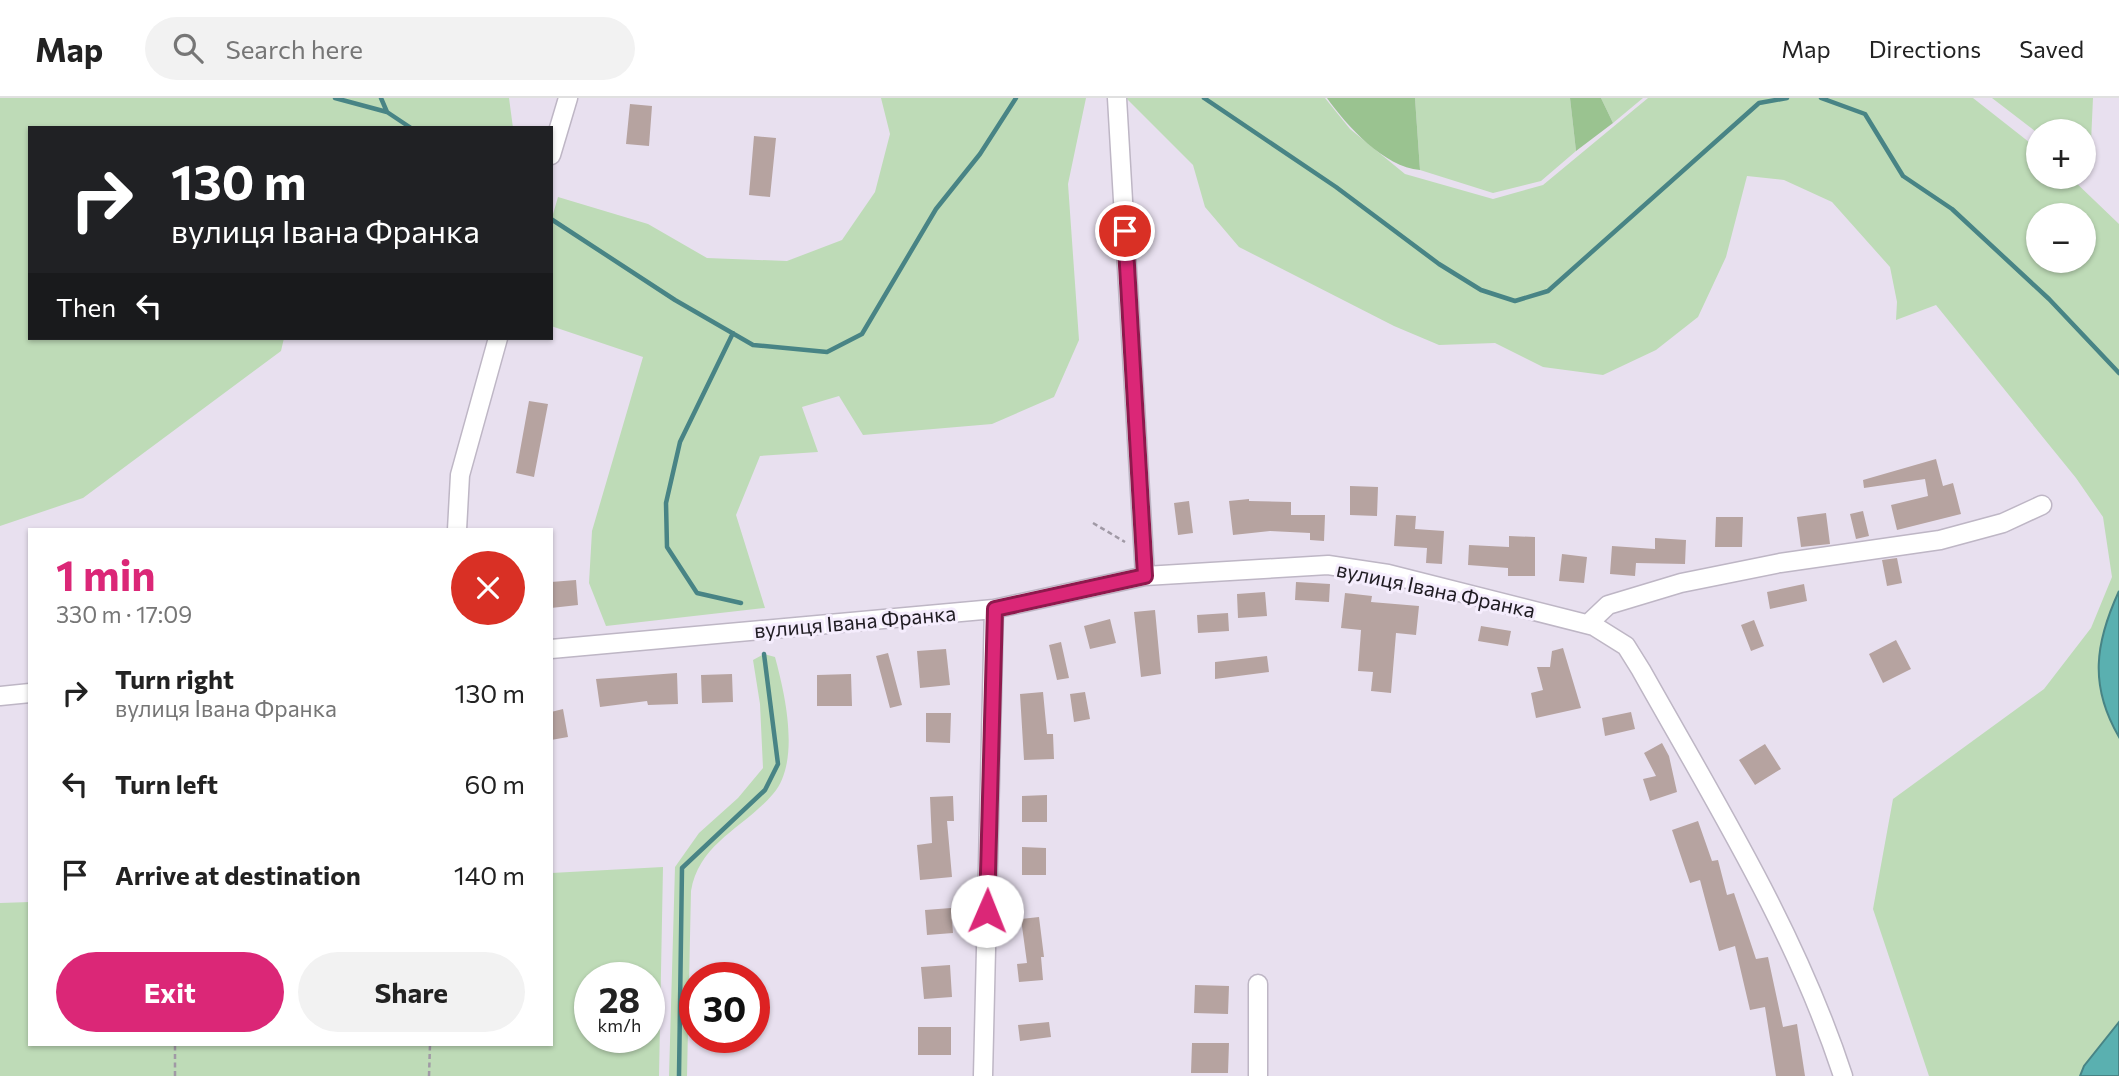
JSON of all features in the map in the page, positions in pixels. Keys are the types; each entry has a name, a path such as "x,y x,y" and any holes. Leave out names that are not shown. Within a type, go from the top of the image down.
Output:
{"street":[{"path":"553,149 568,98"},
{"path":"1117,98 1145,576"},
{"path":"457,528 460,475 497,340"},
{"path":"1588,624 1608,605 1681,583 1780,562 1940,540 2003,523 2042,505"},
{"name":"вулиця Івана Франка","path":"553,649 995,609 1145,576 1328,565 1388,574 1588,624 1626,646 1641,670 1799,959 1825,1021 1843,1076"},
{"path":"983,1076 995,609"},
{"path":"0,696 28,693"},
{"path":"1258,985 1258,1076"}],"path":[{"path":"1093,523 1144,551"},
{"path":"175,1046 175,1076"},
{"path":"429,1076 430,1046"}],"shaded area":[{"path":"0,98 509,98 513,126 28,126 28,340 284,340 281,351 83,498 0,526"},
{"path":"881,98 1086,98 1068,184 1079,340 1054,397 992,424 863,435 839,396 802,407 818,452 760,456 736,515 765,608 606,626 589,583 592,531 643,357 553,327 553,214 558,197 648,224 707,258 787,261 842,240 875,192 890,134"},
{"path":"1126,98 1325,98 1350,129 1405,174 1493,199 1543,185 1648,98 1973,98 2026,140 2026,189 2083,189 2119,224 2119,1076 1929,1076 1873,909 1893,799 2044,689 2091,628 2112,577 2103,517 2076,478 1936,305 1896,320 1897,302 1890,267 1832,202 1784,180 1747,176 1726,257 1698,317 1656,350 1603,375 1543,367 1495,343 1439,345 1394,326 1239,247 1205,207 1193,165"},
{"path":"1327,98 1415,98 1420,170 1406,167 1380,153 1345,121"},
{"path":"1415,98 1570,98 1576,151 1541,181 1493,193 1420,170"},
{"path":"1570,98 1601,98 1613,123 1576,151"},
{"path":"1601,98 1643,98 1613,123"},
{"path":"1992,98 2093,98 2092,119 2026,119 2026,124"},
{"path":"2119,591 2119,737 2103,700 2099,664 2105,629"},
{"path":"764,654 775,657 786,708 789,746 787,764 782,780 773,794 713,848 696,874 691,891 689,962 679,962 679,1053 687,1053 687,1076 669,1076 675,867 699,833 738,798 763,768 760,704 753,660"},
{"path":"663,867 661,962 574,962 574,1053 659,1053 659,1076 0,1076 0,903 28,902 28,1046 553,1046 553,873"},
{"path":"2119,1022 2119,1076 2080,1076 2084,1066"}],"building":[{"path":"630,104 652,106 649,146 626,144"},
{"path":"754,136 776,138 770,197 749,195"},
{"path":"529,401 548,404 534,477 516,473"},
{"path":"1936,459 1943,486 1953,483 1961,514 1897,530 1891,505 1928,496 1925,479 1864,488 1863,480"},
{"path":"1350,486 1378,487 1377,516 1350,515"},
{"path":"1249,499 1291,502 1291,515 1325,515 1324,541 1310,540 1310,533 1270,531 1233,535 1229,501"},
{"path":"1189,501 1193,533 1178,535 1174,503"},
{"path":"1863,511 1869,536 1856,539 1850,514"},
{"path":"1826,513 1830,544 1801,547 1797,517"},
{"path":"1396,515 1416,516 1415,529 1444,531 1442,564 1426,563 1427,548 1394,546"},
{"path":"1716,517 1743,517 1742,547 1715,547"},
{"path":"1509,536 1535,537 1535,576 1508,576 1508,568 1468,565 1469,545 1509,547"},
{"path":"1655,538 1686,540 1685,564 1636,563 1635,576 1610,574 1612,546 1655,549"},
{"path":"1562,554 1587,557 1584,583 1559,581"},
{"path":"1897,558 1902,583 1887,586 1882,560"},
{"path":"576,580 578,605 553,608 553,582"},
{"path":"1296,582 1330,584 1329,602 1295,600"},
{"path":"1804,584 1807,601 1770,609 1767,592"},
{"path":"1265,592 1267,616 1238,618 1237,594"},
{"path":"1345,593 1372,596 1371,602 1419,606 1416,635 1396,633 1391,693 1371,691 1373,672 1358,671 1361,630 1341,628"},
{"path":"1155,610 1161,674 1141,677 1134,612"},
{"path":"1228,613 1229,631 1198,633 1197,615"},
{"path":"1110,619 1116,643 1090,649 1084,626"},
{"path":"1754,620 1764,646 1751,651 1741,625"},
{"path":"1481,626 1511,631 1508,646 1478,641"},
{"path":"1896,640 1911,669 1883,683 1869,654"},
{"path":"1061,642 1069,678 1057,680 1049,645"},
{"path":"1563,648 1581,708 1536,718 1531,693 1543,690 1537,667 1550,667 1552,651"},
{"path":"946,649 950,685 920,688 917,651"},
{"path":"888,653 902,705 890,708 876,656"},
{"path":"1267,656 1269,672 1215,679 1215,662"},
{"path":"677,673 678,704 648,705 647,701 600,707 596,679"},
{"path":"732,674 733,702 702,703 701,675"},
{"path":"851,674 852,706 817,706 817,675"},
{"path":"1043,692 1047,734 1053,734 1054,759 1024,760 1020,694"},
{"path":"1085,692 1090,719 1074,722 1070,694"},
{"path":"563,709 568,737 553,740 553,712"},
{"path":"1631,712 1635,729 1605,736 1602,718"},
{"path":"926,713 951,713 950,743 926,742"},
{"path":"1662,743 1669,756 1677,792 1650,801 1643,779 1656,776 1644,753"},
{"path":"1765,744 1781,769 1755,785 1739,760"},
{"path":"1047,795 1047,822 1022,822 1022,796"},
{"path":"953,796 954,821 947,821 952,877 920,880 917,845 932,843 930,797"},
{"path":"1698,821 1712,861 1718,860 1727,895 1734,893 1756,959 1768,957 1783,1027 1797,1024 1805,1076 1776,1076 1765,1007 1750,1010 1735,946 1719,951 1700,880 1690,883 1672,830"},
{"path":"1022,847 1046,848 1046,875 1022,875"},
{"path":"951,908 953,933 927,935 925,910"},
{"path":"1039,917 1044,957 1041,957 1043,980 1019,982 1017,964 1027,963 1021,919"},
{"path":"950,965 952,997 924,999 921,967"},
{"path":"1195,985 1229,986 1228,1014 1194,1013"},
{"path":"1049,1022 1051,1037 1020,1041 1018,1025"},
{"path":"918,1027 951,1027 951,1055 918,1055"},
{"path":"1192,1043 1229,1043 1228,1073 1191,1073"}],"waterway":[{"path":"335,98 387,112 408,126"},
{"path":"381,98 387,112"},
{"path":"553,220 675,300 753,345 827,352 862,334 936,209 980,154 1016,98"},
{"path":"1204,98 1336,187 1439,264 1481,290 1515,301 1548,291 1759,103 1787,98"},
{"path":"1821,98 1865,114 1903,176 1952,209 2049,299 2119,373"},
{"path":"733,333 680,442 666,503 667,547 697,593 741,603"},
{"path":"679,1076 682,868 765,790 778,764 764,654"}],"route":[{"path":"987,911 995,609 1145,576 1125,231"}]}
